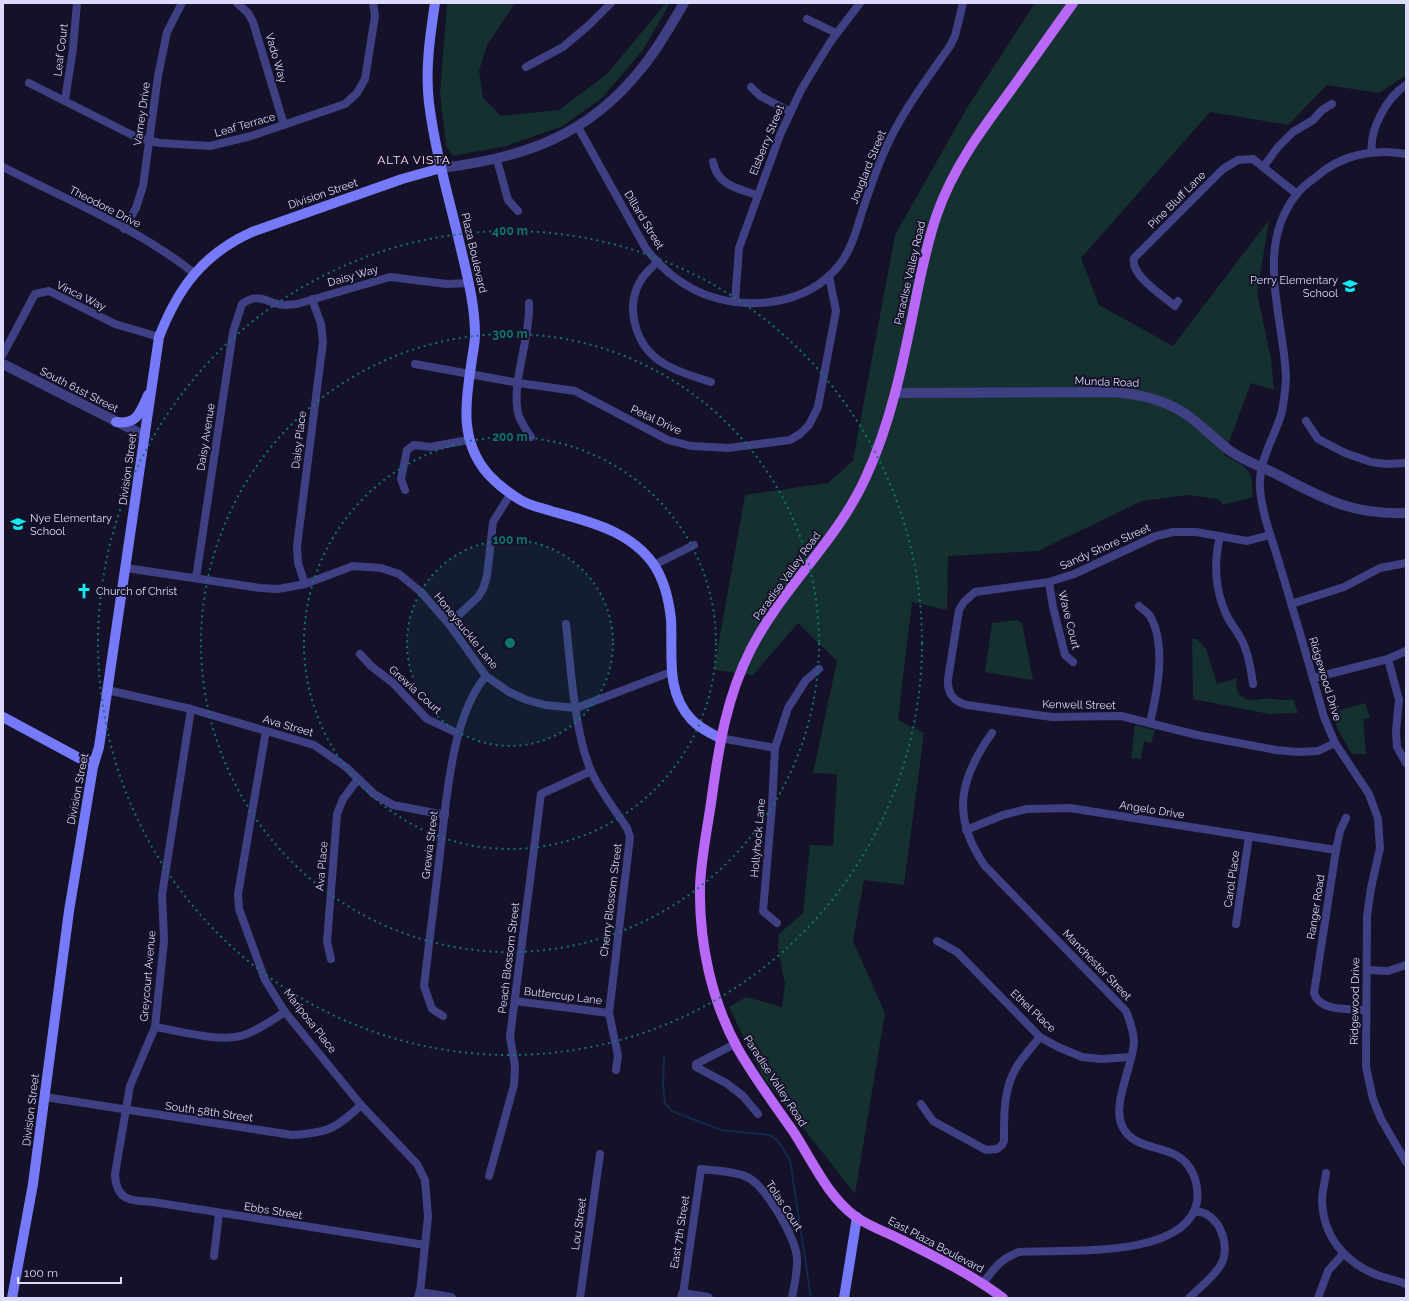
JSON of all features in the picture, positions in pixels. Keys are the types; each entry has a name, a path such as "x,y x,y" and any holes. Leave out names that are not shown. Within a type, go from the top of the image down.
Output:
{"main road":[{"name":"Plaza Boulevard","path":"435,3 428,50 429,103 441,168 469,283 474,313 475,339 465,408 468,440 486,472 498,484 511,493"},
{"name":"Paradise Valley Road","path":"857,1217 825,1184 735,1044 714,991 706,960 701,921 700,884 720,738 738,677 751,648 787,593 820,553 847,512 864,480 884,434 895,393 929,239 949,183 982,130 1073,3"},
{"name":"Division Street","path":"12,1298 33,1184 69,914 94,762 99,747 159,337 166,317 180,292 194,273 208,258 234,239 402,179 441,168"},
{"path":"116,422 127,424 134,420 152,388"},
{"path":"511,493 523,501 541,508 595,523 612,530 628,540 654,565 663,584 669,603 671,619 671,672 677,697 691,719 698,726 720,738"},
{"path":"3,717 79,758 94,762"},
{"path":"844,1298 857,1217"},
{"name":"East Plaza Boulevard","path":"857,1217 935,1256 983,1283 1003,1298"}],"street":[{"name":"Leaf Court","path":"65,100 74,49 77,3"},
{"name":"Varney Drive","path":"124,229 136,208 143,186 158,76 167,32 182,3"},
{"name":"Vado Way","path":"237,3 248,13 253,22 284,125"},
{"name":"Leaf Terrace","path":"29,83 138,138 149,141 210,146 239,140 345,104 357,93 366,74 375,16 372,3"},
{"path":"526,67 562,47 589,25 611,3"},
{"name":"Division Street","path":"441,168 497,160 542,146 578,127 617,96 637,74 652,55 684,3"},
{"name":"Elsberry Street","path":"735,302 739,248 775,146 810,75 836,33 860,3"},
{"name":"Jouglard Street","path":"829,276 840,264 851,245 882,157 894,132 907,109 955,36 963,3"},
{"path":"807,19 836,33"},
{"path":"1372,152 1372,135 1376,123 1397,92 1406,85"},
{"path":"752,87 760,96 791,112"},
{"path":"1264,166 1278,146 1293,132 1313,120 1322,110 1332,104"},
{"name":"Dillard Street","path":"578,127 646,247 657,262 674,277 692,289 713,297 735,302 760,303 784,300 803,293 829,276"},
{"path":"1296,194 1332,165 1351,156 1372,152 1406,154"},
{"name":"Pine Bluff Lane","path":"1178,301 1175,306 1138,274 1134,266 1134,258 1228,165 1238,160 1253,159 1264,166 1296,194"},
{"path":"497,160 508,200 518,212"},
{"path":"713,162 716,172 726,184 758,196"},
{"name":"Theodore Drive","path":"3,167 162,250 194,273"},
{"name":"Ridgewood Drive","path":"1296,194 1276,233 1273,248 1272,278 1286,363 1286,379 1281,415 1267,447 1262,467 1260,488 1270,535 1324,717 1335,743 1369,794 1376,810 1379,828 1378,857 1368,907 1366,1066 1370,1088 1383,1123 1406,1162"},
{"path":"657,262 641,279 635,294 634,318 638,334 648,351 664,364 711,382"},
{"name":"Petal Drive","path":"415,364 519,383 575,391 668,440 691,446 728,448 790,440 800,434 809,425 818,407 836,311 829,276"},
{"name":"Daisy Way","path":"246,301 259,297 284,305 312,300 390,277 447,284 469,283"},
{"name":"Vinca Way","path":"3,354 35,294 39,292 49,292 115,324 159,337"},
{"name":"Daisy Place","path":"305,584 298,563 297,546 323,342 321,324 312,300"},
{"name":"Daisy Avenue","path":"196,578 233,332 242,304 246,301"},
{"path":"529,303 530,317 519,383 518,412 531,437"},
{"name":"South 61st Street","path":"3,364 145,436"},
{"name":"Munda Road","path":"895,393 1108,392 1141,394 1166,403 1193,419 1230,451 1343,506 1382,514 1406,513"},
{"path":"1306,421 1318,439 1345,453 1371,462 1385,464 1406,463"},
{"path":"405,490 401,479 407,450 414,445 430,447 468,440"},
{"path":"449,624 478,597 483,589 487,576 494,522 511,493"},
{"name":"Sandy Shore Street","path":"1018,587 1049,582 1074,574 1156,536 1173,532 1196,532 1247,541 1270,535"},
{"path":"1220,536 1216,559 1218,590 1226,614 1241,638 1252,672 1253,684"},
{"path":"654,565 694,545"},
{"path":"1291,604 1344,587 1380,568 1406,563"},
{"name":"Honeysuckle Lane","path":"126,568 260,588 278,589 305,584 353,566 381,568 399,574 421,592 449,624 486,676 509,692 527,700 545,704 576,708 671,672"},
{"name":"Wave Court","path":"1049,582 1064,654 1074,662"},
{"name":"Kenwell Street","path":"1018,587 975,592 964,602 959,610 948,680 948,689 953,698 959,702 967,705 1052,717 1121,716 1197,736 1276,750 1298,752 1318,751 1335,743"},
{"path":"1138,606 1149,615 1153,623 1158,650 1159,669 1156,695 1150,723"},
{"name":"Cherry Blossom Street","path":"566,624 576,708 584,749 591,772 627,828 630,837 609,1013 618,1056 616,1070"},
{"path":"1313,678 1388,659 1406,651"},
{"name":"Grewia Court","path":"360,654 371,666 393,683 428,719 459,734"},
{"path":"1388,659 1399,700 1396,731 1397,747 1406,763"},
{"name":"Hollyhock Lane","path":"777,923 763,911 772,806 775,748 788,708 806,680 819,670"},
{"name":"Grewia Street","path":"443,1016 432,1009 424,986 445,815 454,753 459,734 470,699 486,676"},
{"name":"Ava Street","path":"107,690 190,709 314,745 332,755 374,794 393,805 445,815"},
{"name":"Greycourt Avenue","path":"120,1193 116,1185 115,1174 130,1086 155,1027 164,941 162,895 190,709"},
{"name":"Mariposa Place","path":"266,731 238,894 239,908 265,980 285,1012 361,1105 416,1164 425,1180 428,1217 419,1296"},
{"name":"Manchester Street","path":"992,733 977,754 966,780 963,805 966,830 976,853 985,866 1126,1011 1133,1031 1134,1043 1120,1108 1122,1126 1127,1134 1134,1140 1171,1151 1185,1162 1192,1172 1196,1184 1197,1198 1194,1211"},
{"path":"720,738 775,748"},
{"name":"Peach Blossom Street","path":"489,1176 514,1084 515,1066 510,1037 541,794 591,772"},
{"name":"Ava Place","path":"331,959 327,942 337,814 343,799 358,779"},
{"name":"Angelo Drive","path":"966,830 1003,815 1027,809 1070,808 1336,850"},
{"name":"Ranger Road","path":"1346,818 1340,831 1336,850 1314,993 1316,1000 1323,1005 1366,1010"},
{"name":"Carol Place","path":"1236,924 1249,836"},
{"name":"Ethel Place","path":"937,941 957,952 1040,1037 1058,1047 1082,1057 1101,1059 1131,1057"},
{"path":"1367,970 1388,971 1406,965"},
{"name":"Buttercup Lane","path":"515,1001 609,1013"},
{"path":"155,1027 224,1038 243,1035 261,1028 285,1012"},
{"path":"921,1104 933,1121 986,1150 997,1149 1002,1145 1004,1140 1004,1107 1010,1080 1016,1067 1040,1037"},
{"path":"735,1044 696,1064 696,1067 726,1083 743,1096 758,1114"},
{"name":"South 58th Street","path":"45,1097 126,1111 292,1135 314,1134 335,1127 361,1105"},
{"name":"Lou Street","path":"580,1298 600,1154"},
{"name":"East 7th Street","path":"682,1296 702,1169"},
{"name":"Tolas Court","path":"702,1169 745,1176 759,1185 788,1229 795,1244 798,1260 792,1298"},
{"path":"1326,1173 1322,1199 1324,1219 1331,1238 1348,1260 1376,1275 1406,1284"},
{"name":"Ebbs Street","path":"120,1193 131,1201 153,1202 219,1214 425,1245"},
{"path":"983,1283 998,1263 1006,1257 1028,1252 1124,1248 1169,1235 1179,1230 1194,1211 1205,1213 1220,1229 1225,1244 1225,1251 1219,1268 1189,1298"},
{"path":"214,1256 219,1214"},
{"path":"1318,1298 1328,1271 1343,1254"},
{"path":"419,1296 451,1298"},
{"path":"682,1296 708,1298"}],"green space":[{"path":"447,3 515,3 487,45 479,71 483,98 501,116 559,110 607,74 666,3 670,3 643,50 602,98 563,126 506,146 453,156 446,146 440,94"},
{"path":"1035,3 1406,3 1406,75 1379,93 1327,85 1288,125 1210,112 1081,258 1099,305 1173,346 1269,220 1257,293 1271,359 1274,390 1251,383 1224,455 1248,470 1252,480 1253,497 1223,505 1219,499 1187,495 1142,501 1038,551 948,556 947,610 912,602 898,720 924,733 904,885 864,880 853,941 885,1013 855,1194 763,1077 729,1007 746,997 782,1007 785,984 778,949 779,934 803,913 810,845 833,846 837,774 813,773 837,661 798,623 753,675 714,670 745,495 828,483 853,461 895,235 967,108"},
{"path":"1017,620 1022,623 1033,680 985,672 992,623"},
{"path":"1192,639 1197,639 1206,649 1217,684 1237,678 1237,690 1242,697 1250,700 1293,699 1298,713 1269,714 1193,699"},
{"path":"1365,703 1370,718 1363,719 1366,754 1352,754 1337,728 1332,712"},
{"path":"1135,725 1155,730 1151,743 1144,741 1141,759 1131,758"}],"waterway":[{"path":"664,1057 663,1085 665,1103 672,1111 721,1130 770,1135 778,1141 790,1160 811,1298"}],"place":[{"name":"Perry Elementary School","path":"1350,286"},
{"name":"Nye Elementary School","path":"18,524"},
{"name":"Church of Christ","path":"84,591"}],"district":[{"name":"ALTA VISTA","path":"414,160"}]}
